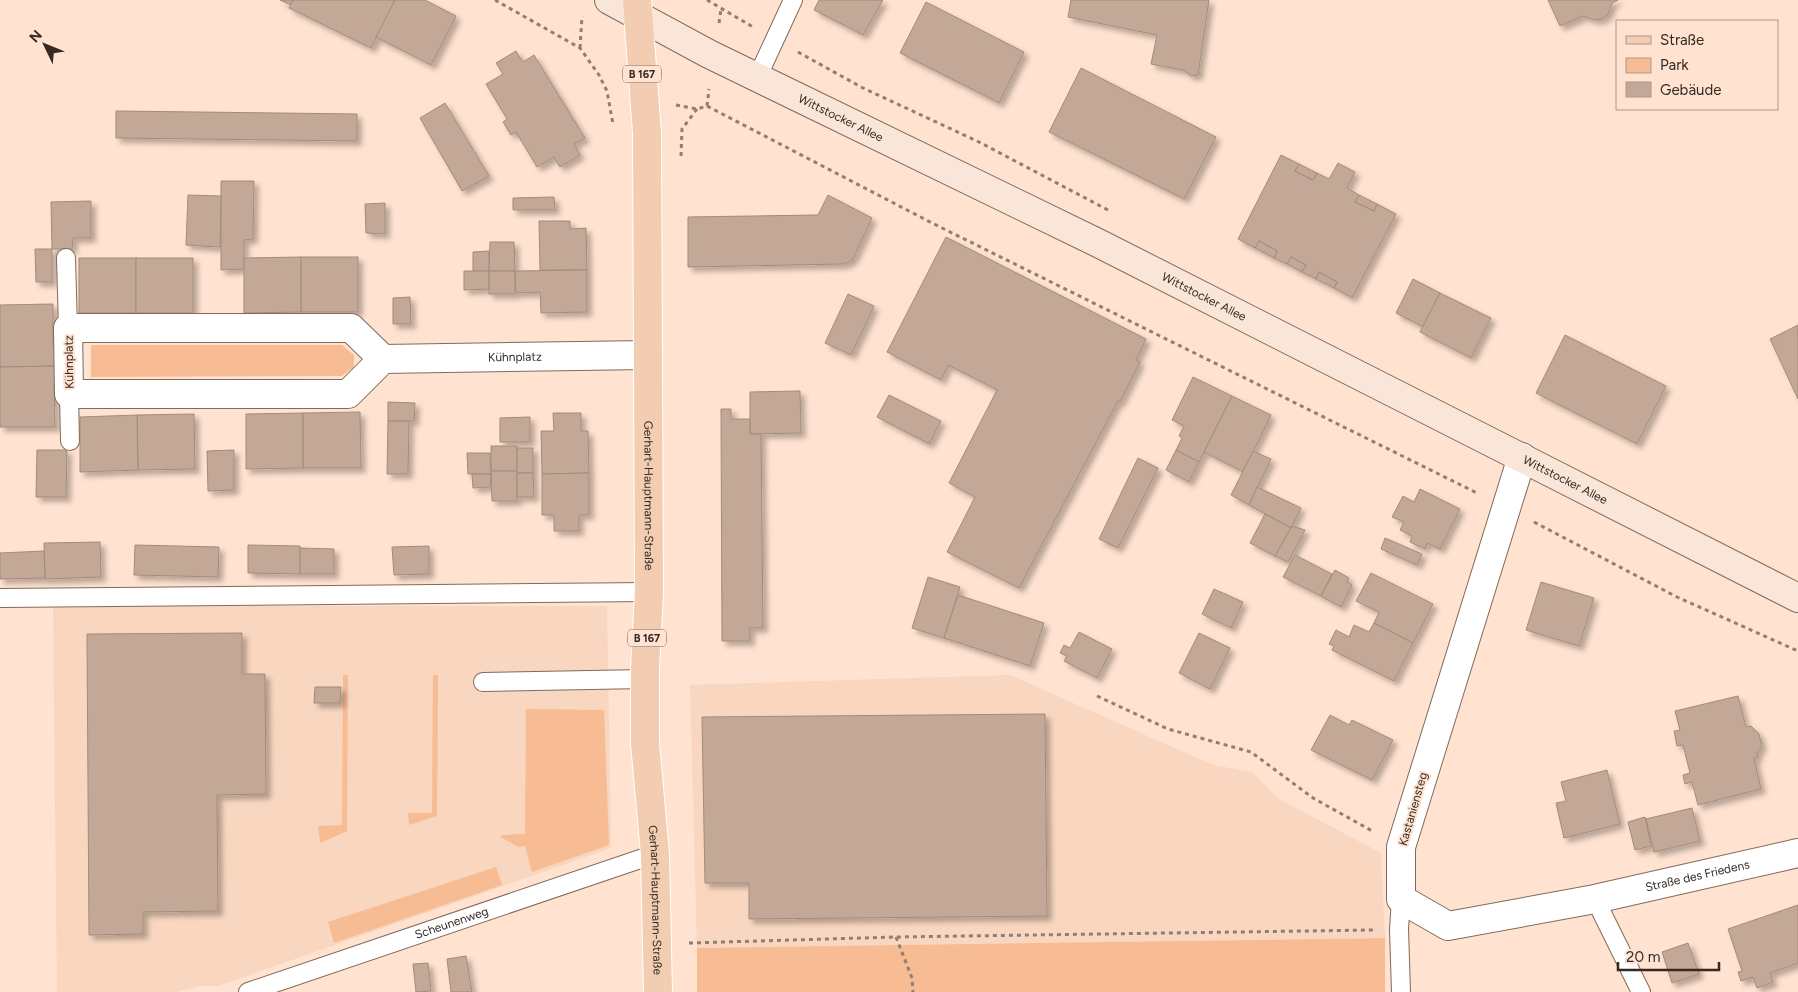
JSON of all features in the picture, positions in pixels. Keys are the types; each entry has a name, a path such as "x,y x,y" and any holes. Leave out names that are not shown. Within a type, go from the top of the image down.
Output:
{"main road":[{"name":"Wittstocker Allee","path":"609,0 637,8 757,78 1098,243 1798,598"},
{"name":"Gerhart-Hauptmann-Straße","path":"637,8 647,133 650,592 645,679 645,743 655,854 658,992"}],"street":[{"name":"Kühnplatz","path":"383,359 351,328 68,328 69,394 348,394 383,359 647,355"},
{"name":"Kastaniensteg","path":"1401,899 1401,847 1522,457"},
{"name":"Straße des Friedens","path":"1595,899 1798,852"},
{"path":"1401,899 1448,926 1595,899"}],"lane":[{"path":"757,78 793,0"},
{"path":"66,258 68,328"},
{"path":"69,394 70,441"},
{"path":"0,598 650,592"},
{"path":"483,682 645,679"},
{"name":"Scheunenweg","path":"248,992 655,854"},
{"path":"1401,899 1399,929 1401,992"},
{"path":"1595,899 1641,992"}],"path":[{"path":"495,0 580,48 607,91"},
{"path":"707,0 721,9"},
{"path":"580,48 582,10"},
{"path":"697,109 707,106 934,224 1506,508 1676,597 1798,652"},
{"path":"1097,696 1168,729 1251,752 1313,798 1401,847"},
{"path":"689,943 896,937 1399,929"},
{"path":"896,937 912,978 913,992"}],"shaded area":[{"path":"53,606 607,606 611,848 218,986 200,986 176,992 57,992"},
{"path":"1010,675 1213,765 1252,772 1279,799 1381,853 1385,938 697,948 690,685"}],"green space":[{"path":"91,345 342,345 354,355 354,367 342,376 91,377"},
{"path":"343,675 348,675 347,831 320,843 318,826 342,825"},
{"path":"433,675 438,675 437,816 409,825 408,813 432,813"},
{"path":"526,709 604,710 609,845 532,872 525,846 518,847 501,837 501,835 525,834"},
{"path":"496,867 502,885 334,943 328,922"},
{"path":"1385,938 1385,992 697,992 697,948"}],"building":[{"path":"280,0 293,0 291,5"},
{"path":"293,0 395,1 371,48 289,8"},
{"path":"395,0 425,0 456,16 431,65 376,37"},
{"path":"819,0 883,0 863,35 814,10"},
{"path":"1071,0 1209,0 1198,75 1191,76 1183,70 1151,64 1157,35 1068,17"},
{"path":"1548,0 1618,0 1612,3 1608,14 1602,19 1594,20 1583,16 1560,26"},
{"path":"926,2 1024,52 999,103 900,53"},
{"path":"516,51 523,62 534,55 585,138 574,144 580,155 560,167 554,157 537,167 516,132 511,135 503,122 507,119 486,84 503,74 496,63"},
{"path":"1081,68 1216,137 1184,199 1049,132"},
{"path":"445,103 489,176 462,191 420,118"},
{"path":"116,111 357,114 357,141 116,138"},
{"path":"1281,155 1299,164 1295,171 1313,180 1317,173 1329,179 1338,163 1355,172 1347,188 1359,195 1355,202 1374,211 1377,204 1396,214 1352,298 1334,288 1337,282 1319,272 1316,279 1302,272 1306,265 1291,257 1287,264 1274,258 1277,251 1259,241 1255,248 1238,239"},
{"path":"1299,164 1317,173 1313,180 1295,171"},
{"path":"221,181 254,181 253,239 244,240 244,269 221,270"},
{"path":"188,195 221,196 220,247 186,245"},
{"path":"828,195 872,218 853,259 849,262 843,264 688,267 688,217 818,215"},
{"path":"1359,195 1377,204 1374,211 1355,202"},
{"path":"554,197 555,210 513,210 513,198"},
{"path":"91,201 91,238 73,238 72,249 52,249 51,202"},
{"path":"385,203 385,234 366,233 365,204"},
{"path":"539,221 570,221 570,229 586,228 587,270 540,270"},
{"path":"946,237 1146,339 1136,360 1140,362 1120,402 1118,401 1019,588 947,552 975,497 949,483 997,390 948,365 941,380 887,352"},
{"path":"1259,241 1277,251 1274,258 1255,248"},
{"path":"490,242 514,242 515,271 489,271"},
{"path":"35,249 52,249 52,282 36,282"},
{"path":"489,251 489,271 473,271 473,252"},
{"path":"301,257 358,257 358,312 301,312"},
{"path":"301,257 301,312 244,313 244,258"},
{"path":"1291,257 1306,265 1302,272 1287,264"},
{"path":"79,258 136,258 136,313 79,313"},
{"path":"136,258 193,258 193,313 136,313"},
{"path":"587,270 587,312 541,313 540,292 516,293 515,271"},
{"path":"464,271 489,271 489,289 464,290"},
{"path":"489,271 515,271 515,294 489,294"},
{"path":"1319,272 1337,282 1334,288 1316,279"},
{"path":"1413,279 1440,293 1423,327 1396,313"},
{"path":"1440,293 1491,318 1471,358 1420,332"},
{"path":"848,294 874,306 851,355 825,343"},
{"path":"410,297 411,324 393,324 393,298"},
{"path":"53,304 53,346 57,346 57,366 0,367 0,305"},
{"path":"1798,325 1798,399 1770,339"},
{"path":"1565,335 1666,386 1637,444 1536,393"},
{"path":"57,366 57,385 54,385 55,427 0,427 0,367"},
{"path":"1193,377 1232,396 1199,462 1176,450 1182,438 1179,436 1184,426 1172,420"},
{"path":"800,391 801,433 750,434 750,392"},
{"path":"889,395 941,421 929,444 877,417"},
{"path":"1232,396 1271,415 1243,472 1204,452"},
{"path":"388,402 415,403 414,421 388,421"},
{"path":"721,409 731,409 731,419 750,419 750,434 761,434 763,628 750,628 750,641 722,641"},
{"path":"360,412 361,468 303,468 303,413"},
{"path":"303,413 303,468 246,469 246,414"},
{"path":"553,413 581,413 581,431 588,431 589,473 542,474 541,431 554,431"},
{"path":"194,414 195,469 138,470 137,415"},
{"path":"137,415 138,470 80,472 80,417"},
{"path":"530,417 530,442 500,442 500,418"},
{"path":"388,421 409,421 408,474 387,474"},
{"path":"491,446 517,446 517,471 491,471"},
{"path":"517,448 533,448 533,473 517,473"},
{"path":"37,450 67,450 66,497 36,497"},
{"path":"234,450 234,490 208,491 207,451"},
{"path":"1176,450 1199,462 1189,482 1166,470"},
{"path":"1253,451 1271,459 1249,505 1231,495"},
{"path":"467,453 490,453 491,474 468,474"},
{"path":"1138,458 1158,468 1118,548 1099,539"},
{"path":"491,471 517,471 517,501 492,501"},
{"path":"517,473 533,473 534,497 517,497"},
{"path":"589,473 589,515 579,515 579,531 554,531 554,515 542,515 542,474"},
{"path":"472,474 491,474 490,487 473,488"},
{"path":"1257,487 1301,508 1291,528 1249,505"},
{"path":"1420,489 1460,509 1440,549 1427,543 1425,549 1410,542 1412,536 1400,530 1404,522 1392,517 1403,496 1414,502"},
{"path":"1265,514 1291,528 1275,556 1250,543"},
{"path":"1292,526 1305,530 1288,562 1275,556"},
{"path":"1385,538 1422,554 1417,565 1381,549"},
{"path":"100,542 101,577 45,579 44,543"},
{"path":"135,545 219,547 218,577 134,575"},
{"path":"248,545 300,546 300,574 248,573"},
{"path":"429,546 429,574 394,575 392,547"},
{"path":"300,548 334,549 334,574 300,574"},
{"path":"44,551 45,578 0,579 0,553"},
{"path":"1295,555 1332,574 1321,596 1283,577"},
{"path":"1335,570 1349,578 1347,582 1352,585 1341,607 1321,596"},
{"path":"1371,573 1433,604 1413,643 1374,623 1379,612 1356,601"},
{"path":"928,577 960,587 944,638 912,628"},
{"path":"1541,582 1594,598 1579,646 1526,630"},
{"path":"1214,589 1243,602 1231,628 1202,614"},
{"path":"958,595 1044,623 1030,666 944,638"},
{"path":"1374,623 1413,643 1394,681 1332,650 1334,646 1329,644 1336,630 1349,637 1354,625 1369,632"},
{"path":"1079,632 1112,649 1097,678 1064,661 1067,656 1060,653 1064,645 1070,648"},
{"path":"242,633 242,674 265,674 266,794 217,795 218,911 143,912 143,934 89,935 87,634"},
{"path":"1199,633 1230,648 1210,689 1179,673"},
{"path":"315,687 341,687 340,703 314,703"},
{"path":"1738,696 1746,727 1751,726 1759,734 1762,746 1757,753 1758,757 1754,758 1761,789 1698,805 1692,782 1685,784 1683,775 1690,773 1683,745 1677,746 1674,731 1680,730 1675,711"},
{"path":"1045,714 1047,916 749,919 749,883 705,883 702,717"},
{"path":"1330,715 1349,725 1352,720 1393,740 1372,780 1311,750"},
{"path":"1607,770 1620,824 1564,838 1556,803 1566,801 1561,782"},
{"path":"1692,808 1700,841 1654,852 1646,819"},
{"path":"1645,817 1651,846 1635,850 1628,822"},
{"path":"1798,905 1798,963 1770,973 1773,982 1757,988 1753,977 1741,981 1738,972 1742,971 1728,929"},
{"path":"1688,943 1699,974 1672,983 1662,952"},
{"path":"466,956 472,992 451,992 447,959"},
{"path":"428,963 431,991 416,992 413,964"}]}
